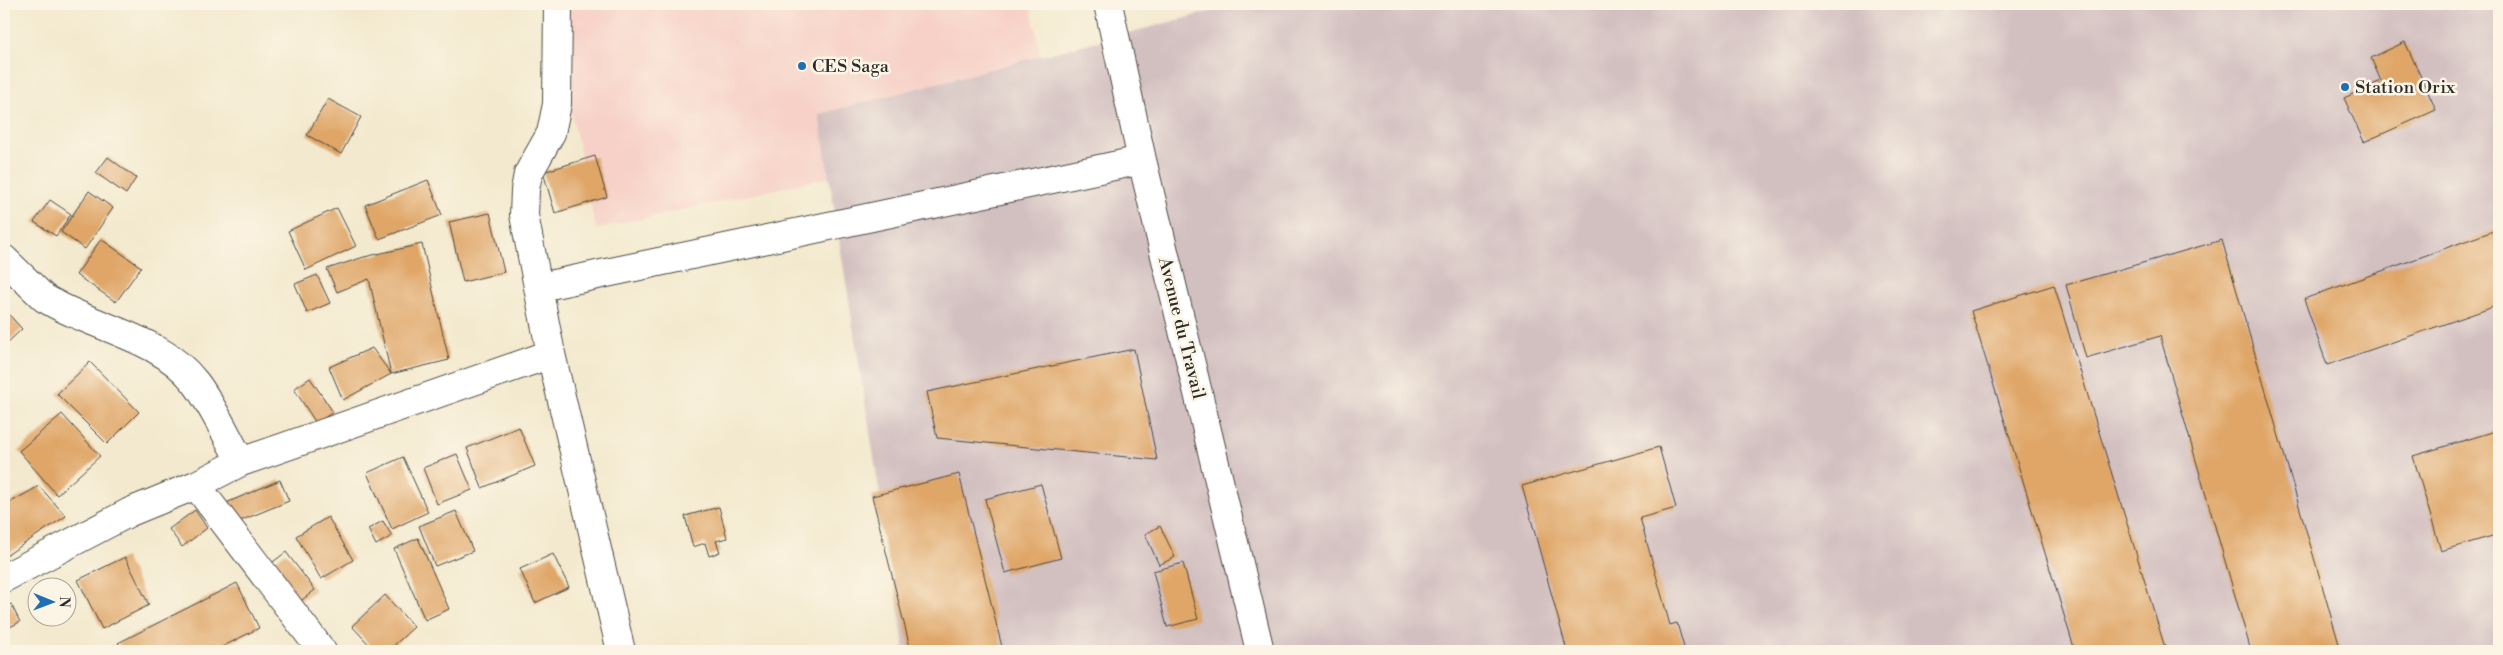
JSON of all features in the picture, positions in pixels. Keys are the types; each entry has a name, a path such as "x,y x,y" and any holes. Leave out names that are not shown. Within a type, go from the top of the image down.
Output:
{"street":[{"path":"558,4 557,104 551,133 528,174 524,215 540,287 551,354 621,651"},
{"name":"Avenue du Travail","path":"1108,4 1142,160 1260,651"},
{"path":"540,287 1142,160"},
{"path":"4,259 55,304 127,336 174,360 196,382 241,462"},
{"path":"4,578 130,512 196,485 241,462 551,354"},
{"path":"196,485 322,651"}],"shaded area":[{"name":"CES Saga","path":"549,4 1030,4 1056,127 596,229"},
{"path":"1239,4 2499,4 2499,651 905,651 819,114"}],"building":[{"path":"2405,42 2436,110 2364,142 2344,98 2381,81 2371,58"},
{"path":"328,99 361,117 341,154 307,135"},
{"path":"595,156 607,197 555,213 543,172"},
{"path":"108,157 136,178 126,194 96,173"},
{"path":"428,180 442,215 379,239 365,205"},
{"path":"89,191 113,208 85,249 61,232"},
{"path":"50,200 71,214 56,236 34,222"},
{"path":"337,208 356,246 306,270 288,231"},
{"path":"490,213 504,272 463,282 449,222"},
{"path":"2499,229 2499,305 2327,365 2304,299"},
{"path":"101,239 141,267 116,302 76,275"},
{"path":"2222,240 2341,651 2251,651 2160,336 2086,358 2066,285"},
{"path":"422,244 449,360 391,374 369,279 337,292 327,269 364,257"},
{"path":"317,275 330,303 307,313 295,284"},
{"path":"2054,285 2166,651 2075,651 1971,311"},
{"path":"4,309 22,329 4,346"},
{"path":"372,348 391,374 343,400 329,367"},
{"path":"1134,349 1157,460 937,438 927,392"},
{"path":"90,362 139,412 107,444 57,394"},
{"path":"310,378 333,412 316,423 294,389"},
{"path":"62,414 100,456 57,495 19,451"},
{"path":"519,427 535,466 482,488 467,448"},
{"path":"2499,430 2499,534 2441,551 2413,456"},
{"path":"1659,447 1676,508 1640,518 1670,625 1677,623 1685,651 1567,651 1522,486"},
{"path":"457,454 472,490 437,504 423,468"},
{"path":"403,457 428,512 392,529 367,473"},
{"path":"959,474 1003,651 911,651 872,496"},
{"path":"280,480 289,501 235,523 226,503"},
{"path":"1041,484 1061,558 1005,573 985,499"},
{"path":"39,486 66,516 4,557 4,506"},
{"path":"719,507 727,538 716,541 720,552 709,556 705,543 693,547 685,516"},
{"path":"195,510 207,528 182,547 169,529"},
{"path":"456,511 473,551 435,566 419,526"},
{"path":"328,517 353,560 321,579 296,536"},
{"path":"383,521 392,536 376,545 368,529"},
{"path":"1160,526 1175,557 1159,565 1145,534"},
{"path":"418,538 449,609 425,620 394,549"},
{"path":"286,552 315,590 298,603 269,565"},
{"path":"553,554 569,587 535,603 520,569"},
{"path":"125,557 149,605 102,629 78,580"},
{"path":"1183,563 1198,619 1167,627 1153,571"},
{"path":"237,583 259,628 214,651 122,651 118,643"},
{"path":"385,595 414,627 388,651 375,651 352,626"},
{"path":"11,604 20,622 4,630 4,607"}],"place":[{"name":"CES Saga","path":"802,66"},
{"name":"Station Orix","path":"2345,87"}]}
